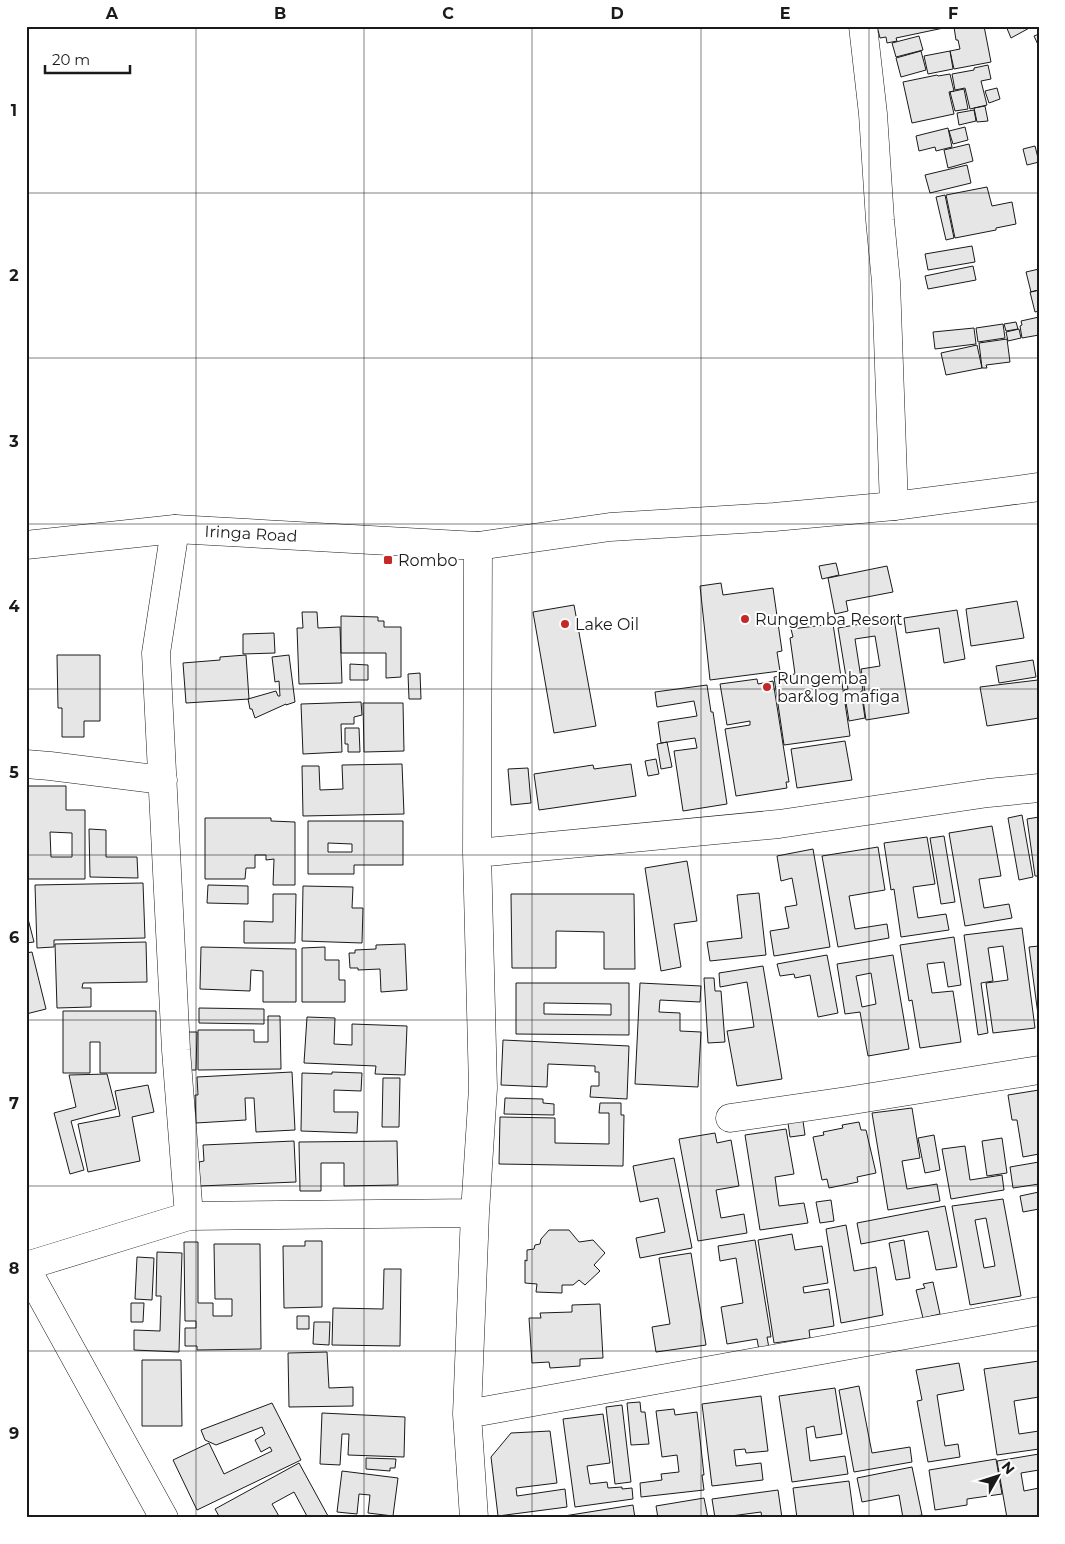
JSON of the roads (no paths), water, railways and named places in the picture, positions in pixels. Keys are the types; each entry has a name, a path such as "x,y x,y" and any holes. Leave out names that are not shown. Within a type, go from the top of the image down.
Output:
{"main road":[{"path":"863,26 873,114 886,282 894,506"},
{"name":"Iringa Road","path":"26,546 175,529 478,546 610,527 894,506 1039,487"},
{"path":"175,529 156,653 176,1050 189,1216"},
{"path":"474,1518 468,1414 475,1214 483,1088 477,853 478,546"},
{"path":"26,764 162,780"},
{"path":"477,853 779,824 988,793 1039,788"},
{"path":"730,1118 1039,1070"},
{"path":"164,1518 26,1267 189,1216 475,1214"},
{"path":"468,1414 1039,1311"}],"place":[{"name":"Rombo","path":"388,560"},
{"name":"Rungemba Resort","path":"745,619"},
{"name":"Lake Oil","path":"565,624"},
{"name":"Rungemba bar&log mafiga","path":"767,687"}]}
